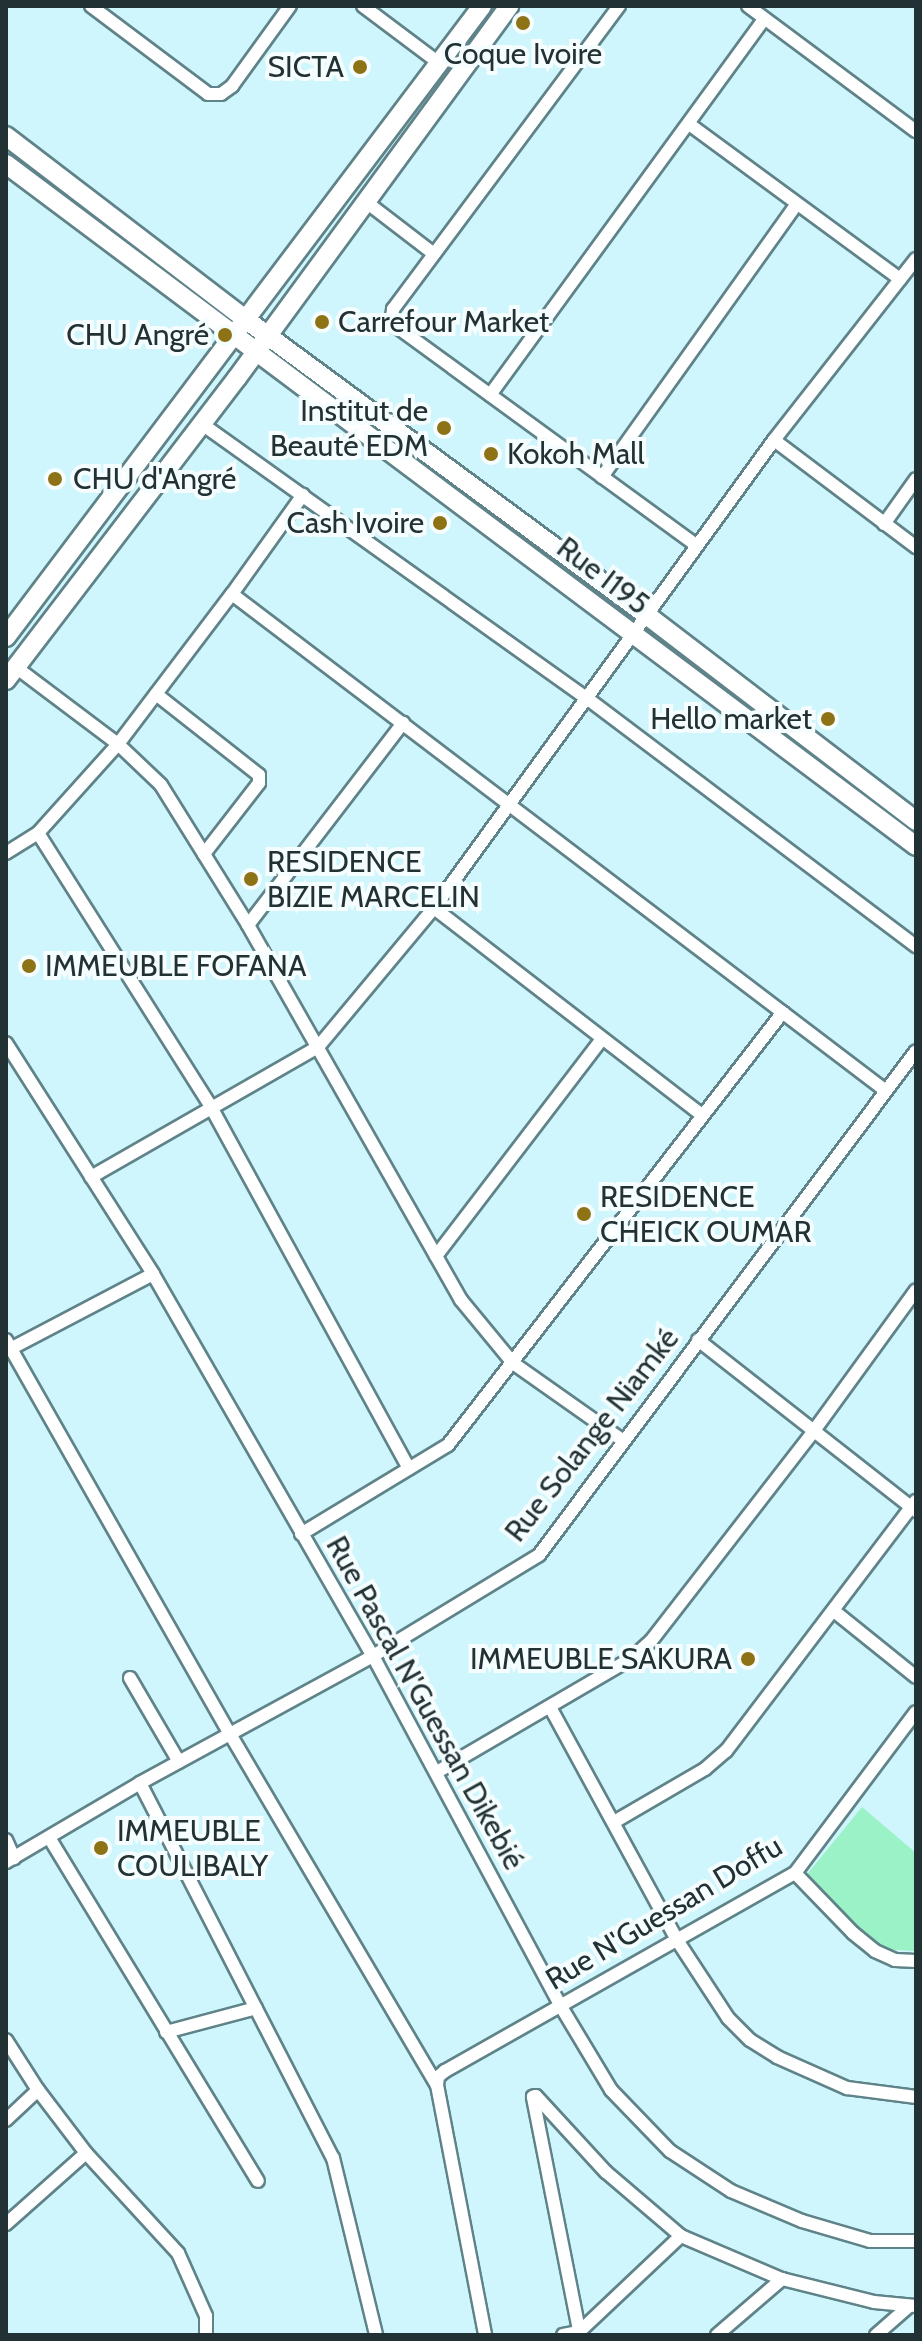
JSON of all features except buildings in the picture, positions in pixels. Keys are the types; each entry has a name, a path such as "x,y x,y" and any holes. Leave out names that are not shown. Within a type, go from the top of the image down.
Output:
{"main road":[{"path":"6,637 482,6"},
{"path":"12,674 263,343 509,6"},
{"path":"6,136 240,326"},
{"path":"6,164 263,343"},
{"name":"Rue I195","path":"263,343 648,616 916,821"},
{"name":"Rue I195","path":"263,343 634,635 916,846"},
{"path":"23,615 45,632"}],"street":[{"path":"91,6 208,94 221,94 232,86 290,6"},
{"path":"363,6 439,63"},
{"path":"619,6 393,309 392,319 397,327 697,546"},
{"path":"748,6 916,131"},
{"path":"490,395 764,19"},
{"path":"689,124 900,279"},
{"path":"365,201 434,254"},
{"path":"602,477 796,205"},
{"path":"91,1177 318,1047 434,908 774,440 916,259"},
{"path":"202,424 588,699 916,946"},
{"path":"774,440 916,547"},
{"path":"884,524 916,479"},
{"path":"6,853 38,833 118,744 303,495"},
{"path":"232,594 886,1091"},
{"path":"12,674 118,744 161,785 248,925 461,1300 513,1363 622,1440"},
{"path":"156,694 259,775 259,783 204,854"},
{"path":"248,925 403,723"},
{"path":"38,833 211,1107 409,1468"},
{"path":"434,908 702,1115"},
{"path":"301,1534 448,1445 783,1012"},
{"path":"436,1256 602,1039"},
{"name":"Rue Pascal N'Guessan Dikebié","path":"6,1043 153,1274 373,1656 560,2005 611,2090 670,2151 731,2191 802,2221 870,2241 916,2241"},
{"name":"Rue Solange Niamké","path":"10,1860 140,1783 373,1656 539,1555 622,1440 916,1051"},
{"path":"153,1274 9,1344 230,1734 437,2085 485,2335"},
{"path":"437,1772 632,1658 651,1641 813,1432 916,1290"},
{"path":"614,1822 705,1769 726,1751 914,1507 813,1432 698,1340"},
{"path":"834,1611 916,1677"},
{"path":"130,1678 179,1762"},
{"path":"550,1707 677,1940 728,2018 750,2040 777,2057 847,2088 916,2097"},
{"name":"Rue N'Guessan Doffu","path":"437,2085 438,2077 445,2071 795,1873 916,1712"},
{"path":"140,1783 333,2158 376,2335"},
{"path":"50,1839 258,2181"},
{"path":"6,1840 10,1860"},
{"path":"795,1873 853,1933 875,1951 895,1960 916,1961"},
{"path":"166,2032 256,2008"},
{"path":"6,2040 38,2090 86,2153 178,2253 206,2316 206,2335"},
{"path":"6,2120 38,2090"},
{"path":"579,2334 533,2097 540,2097 606,2172 681,2236 782,2279 912,2306"},
{"path":"6,2224 86,2153"},
{"path":"563,2335 579,2334 681,2236"},
{"path":"717,2335 782,2279"},
{"path":"876,2335 912,2306"}],"green space":[{"path":"862,1807 916,1853 916,1951 876,1949 804,1878"}],"place":[{"name":"Coque Ivoire","path":"523,23"},
{"name":"SICTA","path":"360,67"},
{"name":"Carrefour Market","path":"322,322"},
{"name":"CHU Angré","path":"225,335"},
{"name":"Institut de Beauté EDM","path":"444,428"},
{"name":"Kokoh Mall","path":"491,454"},
{"name":"CHU d'Angré","path":"55,479"},
{"name":"Cash Ivoire","path":"440,523"},
{"name":"Hello market","path":"828,719"},
{"name":"RESIDENCE BIZIE MARCELIN","path":"251,879"},
{"name":"IMMEUBLE FOFANA","path":"29,966"},
{"name":"RESIDENCE CHEICK OUMAR","path":"584,1214"},
{"name":"IMMEUBLE SAKURA","path":"748,1659"},
{"name":"IMMEUBLE COULIBALY","path":"101,1848"}]}
